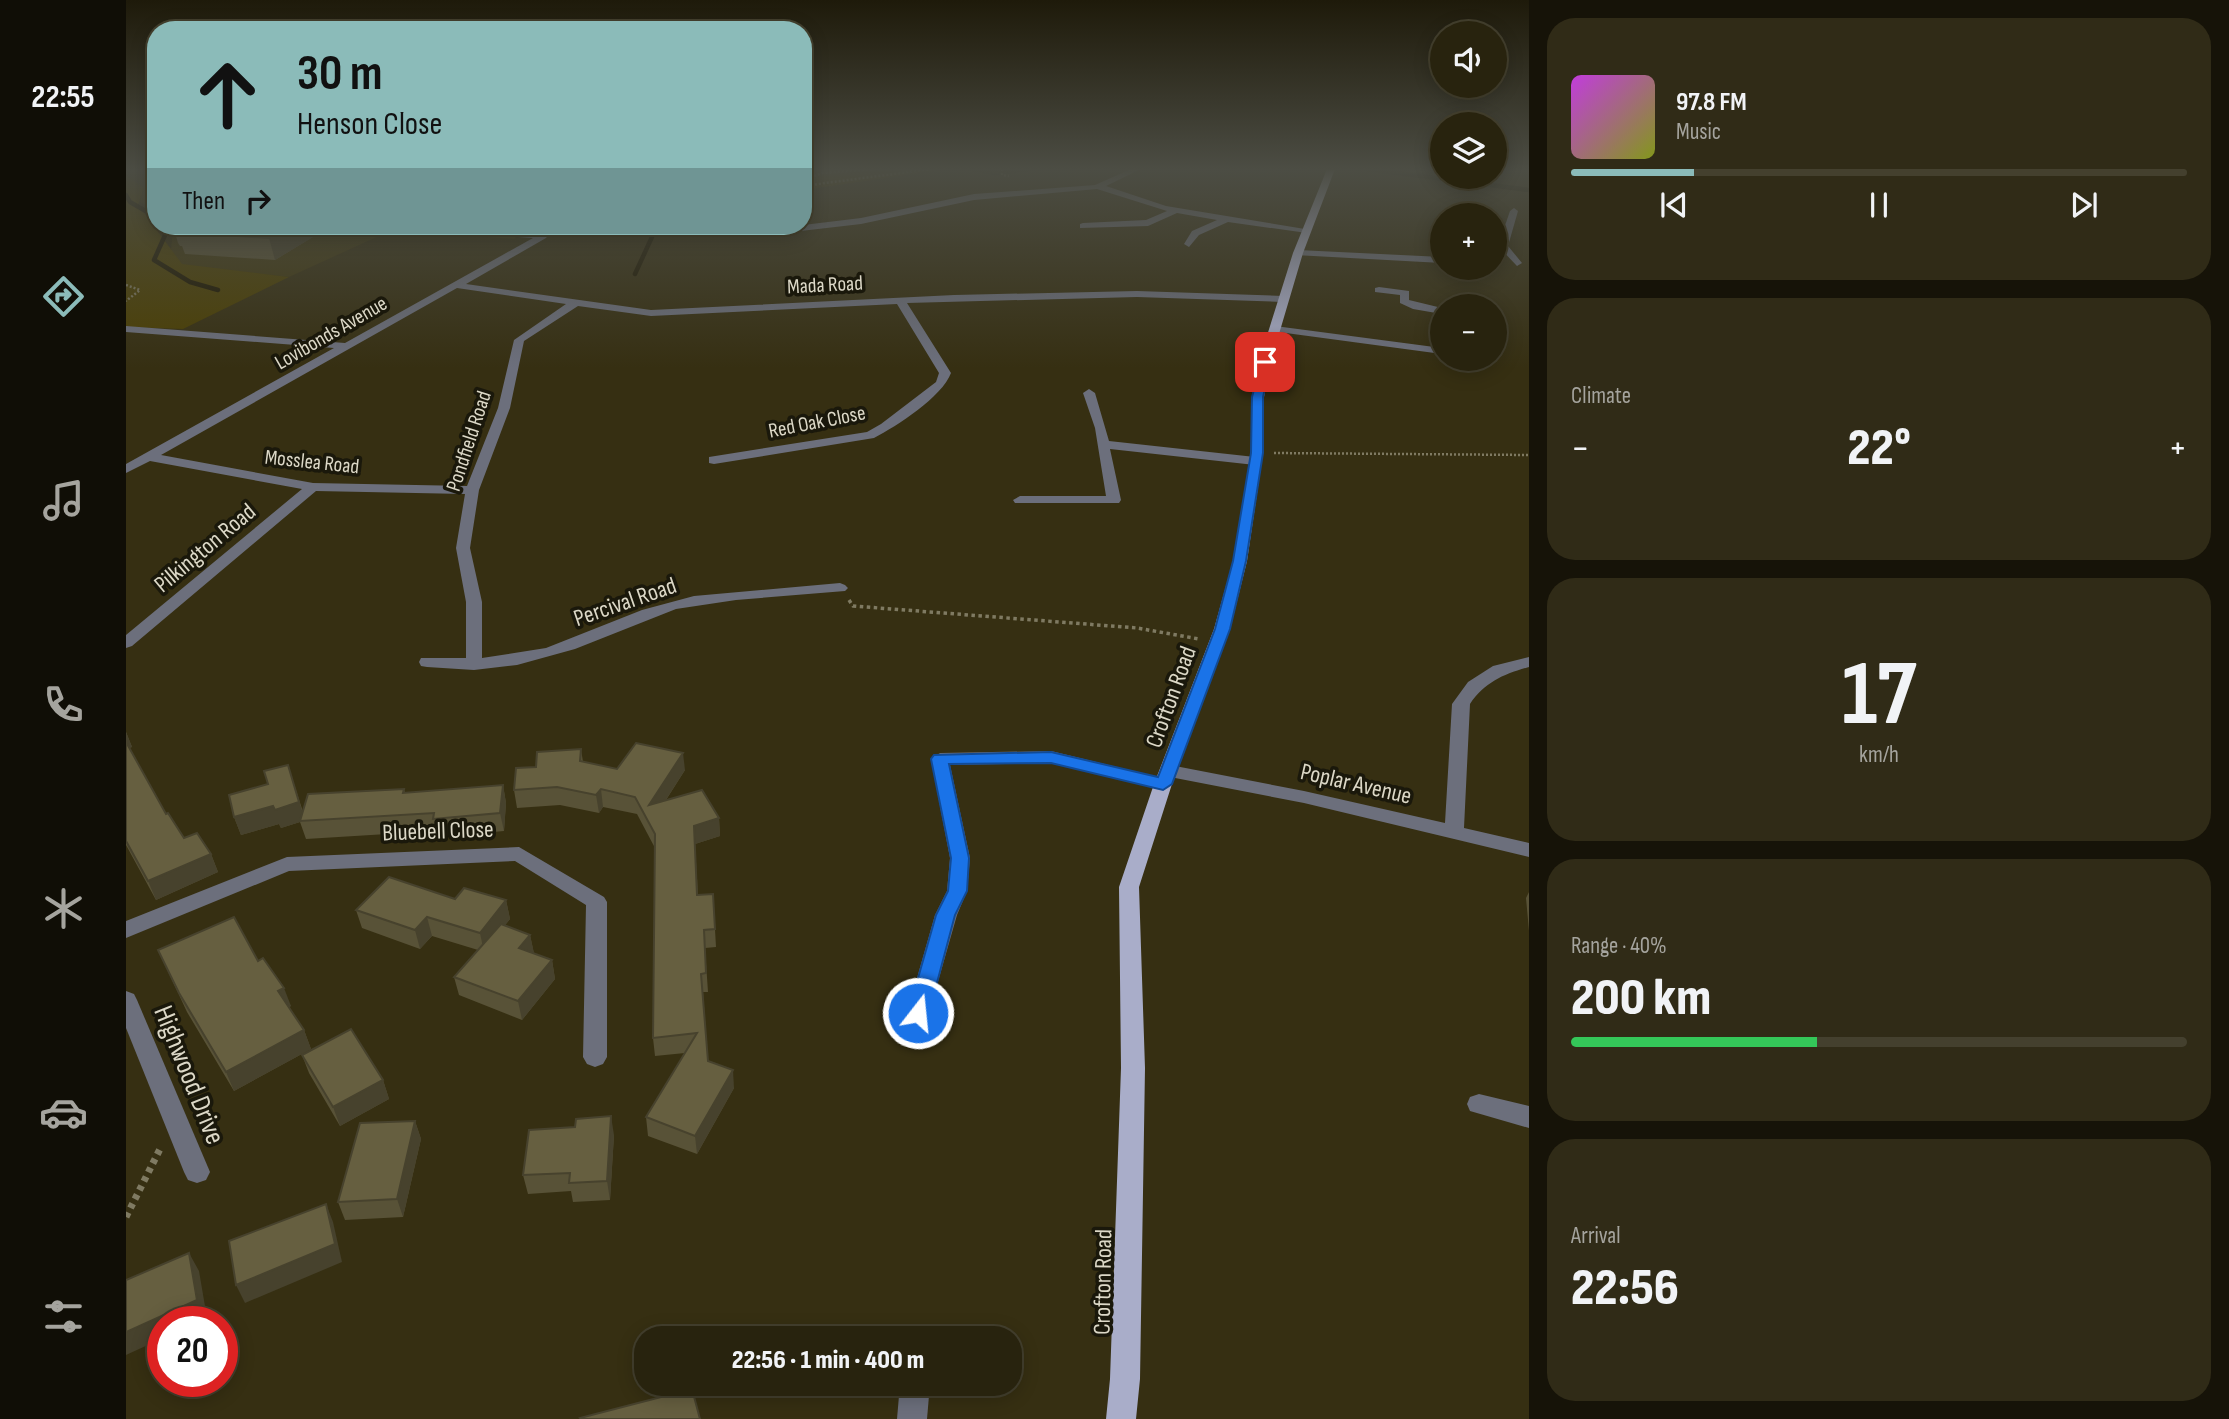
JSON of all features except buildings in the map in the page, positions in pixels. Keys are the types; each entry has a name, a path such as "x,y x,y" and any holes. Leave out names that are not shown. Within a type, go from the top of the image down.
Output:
{"main road":[{"name":"Crofton Road","path":"1121,1419 1125,1379 1133,1068 1129,887 1217,642 1240,561 1256,457 1258,397 1283,299 1305,235"}],"street":[{"path":"532,235 543,236"},
{"path":"1189,244 1194,235"},
{"path":"1506,235 1503,246 1517,263"},
{"name":"Lovibonds Avenue","path":"126,470 543,236"},
{"path":"1298,253 1430,259"},
{"path":"1507,263 1529,264"},
{"name":"Mada Road","path":"455,285 651,313 900,300 1137,294 1283,299"},
{"path":"1379,290 1405,293 1404,301 1430,309"},
{"name":"Red Oak Close","path":"714,460 870,435 886,427 942,384 945,373 900,300"},
{"name":"Pondfield Road","path":"474,665 474,602 463,548 472,490 504,408 519,340 576,302"},
{"path":"581,316 621,315 629,310"},
{"path":"126,329 347,346"},
{"path":"1275,329 1430,349"},
{"path":"1020,500 1114,500 1101,428 1089,393"},
{"path":"1103,444 1256,457"},
{"name":"Mosslea Road","path":"150,457 313,487 472,490"},
{"name":"Pilkington Road","path":"126,643 313,487"},
{"name":"Percival Road","path":"427,662 474,665 522,661 568,647 674,605 755,594 840,588"},
{"path":"1454,832 1461,704 1474,686 1491,675 1529,662"},
{"name":"Poplar Avenue","path":"918,1013 946,915 957,891 960,858 940,759 1051,757 1167,778 1304,797 1529,850"},
{"name":"Bluebell Close","path":"126,930 288,864 519,854 597,902 595,1057"},
{"name":"Highwood Drive","path":"126,1000 197,1172"},
{"path":"1479,1104 1529,1117"},
{"path":"912,1419 914,1396"}],"path":[{"path":"126,285 140,290 126,301"},
{"path":"1256,457 1529,455"},
{"path":"840,588 853,607 1137,628 1217,642"},
{"path":"126,1217 175,1118"}],"shaded area":[{"path":"126,235 161,235 182,264 289,277 183,329 126,327"},
{"path":"172,235 381,235 289,277 170,264"},
{"path":"463,235 518,235 514,239"}],"waterway":[{"path":"165,235 154,260 190,282 218,290"},
{"path":"635,274 653,235"}],"route":[{"path":"918,1013 946,915 957,891 960,858 940,759 1051,757 1163,784 1170,771 1222,629 1240,561 1257,453 1258,397 1265,362"}]}
